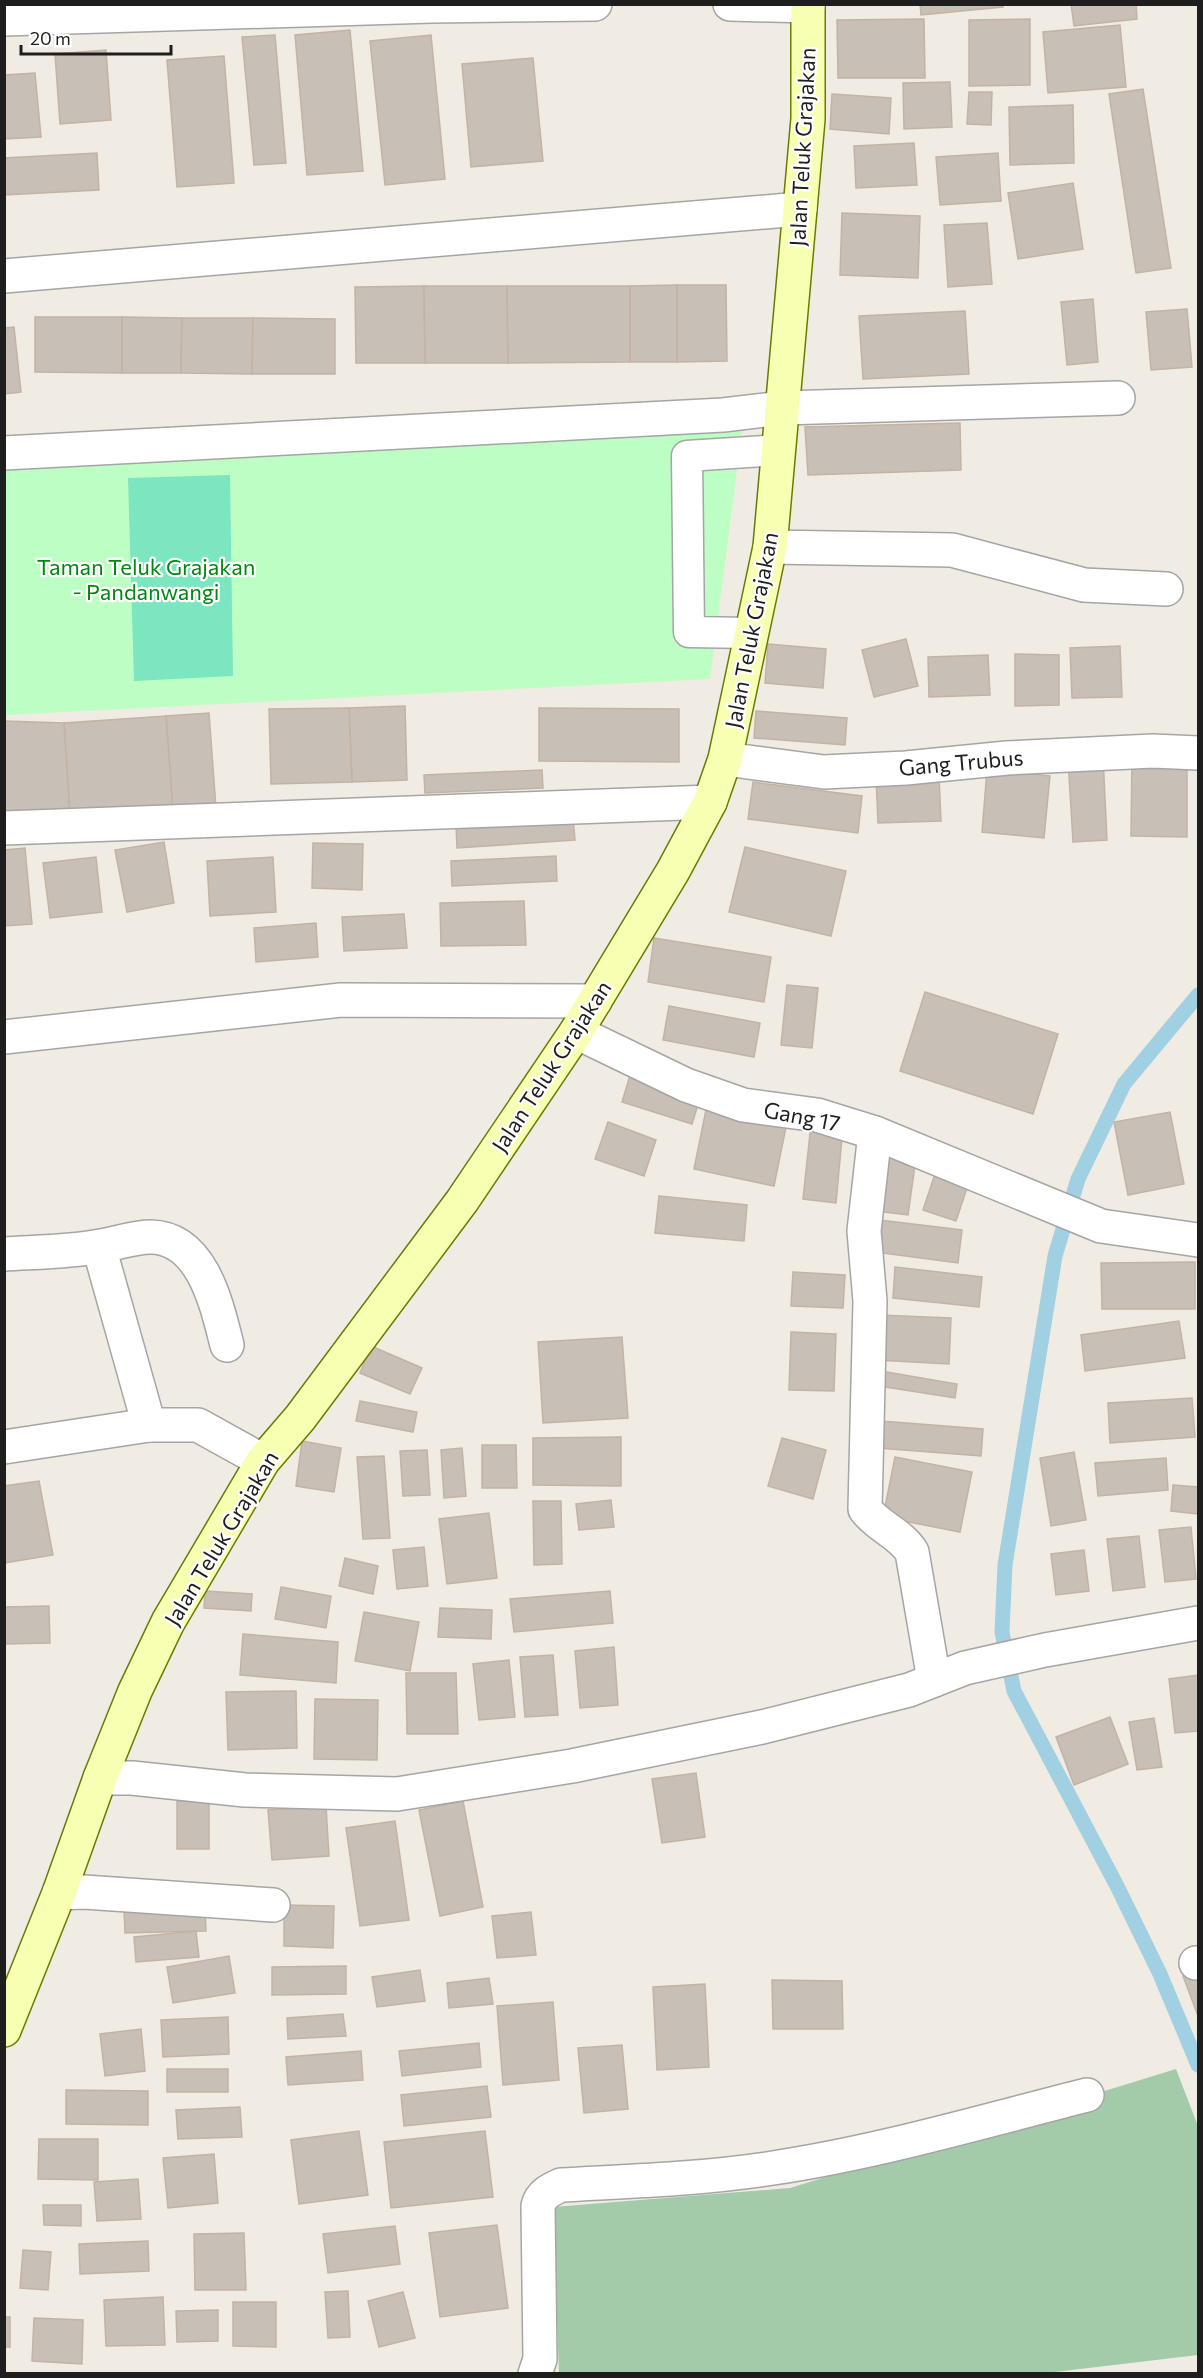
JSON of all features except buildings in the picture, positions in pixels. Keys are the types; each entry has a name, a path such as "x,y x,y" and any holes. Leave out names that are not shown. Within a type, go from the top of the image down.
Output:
{"street":[{"path":"4,19 432,5 595,4"},
{"path":"730,4 808,5"},
{"name":"Jalan Teluk Grajakan","path":"4,2030 59,1893 100,1778 135,1691 168,1623 263,1461 300,1418 462,1201 576,1032 673,871 710,802 725,759 770,547 808,119 808,5"},
{"path":"4,276 800,209"},
{"path":"4,453 723,415 783,408 1118,398"},
{"path":"770,547 952,550 1084,585 1167,590"},
{"name":"Gang Trubus","path":"725,759 824,772 906,768 1018,757 1153,751 1198,753"},
{"path":"4,828 710,802"},
{"path":"4,1037 341,1000 595,1000"},
{"name":"Gang 17","path":"576,1032 686,1085 743,1105 817,1115 875,1133 1101,1226 1198,1240"},
{"path":"875,1133 864,1231 870,1301 865,1509 873,1520 905,1541 912,1552 934,1680"},
{"path":"4,1254 99,1247 154,1237 183,1247 207,1283 227,1345"},
{"path":"99,1247 149,1425"},
{"path":"4,1447 149,1425 198,1425 263,1461"},
{"path":"100,1778 132,1778 245,1790 397,1794 573,1767 762,1728 909,1690 965,1668 1045,1650 1198,1623"},
{"path":"59,1893 84,1892 273,1905"},
{"path":"537,2366 538,2206 541,2197 554,2188 561,2185 705,2176 773,2168 846,2155 1088,2095"}],"lane":[{"path":"752,633 689,632 687,456 779,450"}],"green space":[{"name":"Taman Teluk Grajakan - Pandanwangi","path":"743,424 710,679 5,715 5,455"},
{"path":"230,475 233,676 134,681 128,478"},
{"path":"1176,2069 1198,2126 1198,2355 1038,2374 559,2373 553,2207 790,2188"}],"waterway":[{"path":"1198,995 1124,1084 1078,1179 1055,1256 1005,1565 1002,1632 1014,1691 1117,1886 1160,1974 1198,2065"}]}
